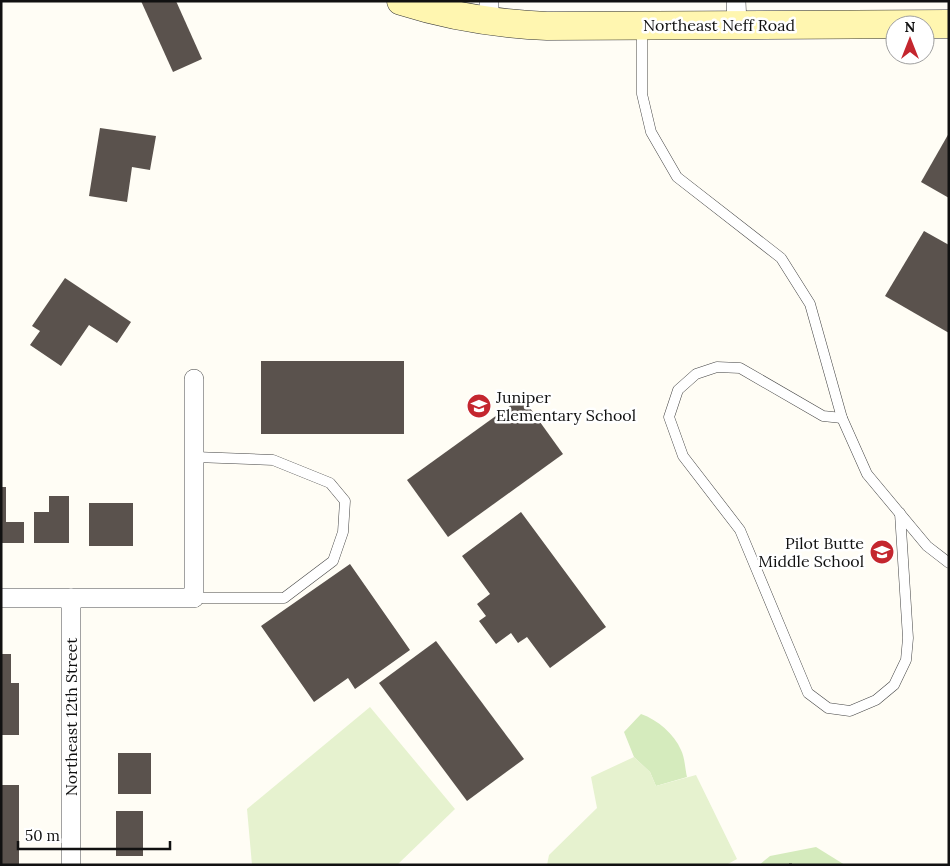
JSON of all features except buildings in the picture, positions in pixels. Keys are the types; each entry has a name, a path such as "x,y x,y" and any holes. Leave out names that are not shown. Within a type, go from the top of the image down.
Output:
{"main road":[{"name":"Northeast Neff Road","path":"401,1 423,8 489,11 547,26 642,26 736,13 949,24"}],"street":[{"path":"1,598 194,598 194,379"},
{"name":"Northeast 12th Street","path":"71,598 71,865"}],"lane":[{"path":"642,26 642,94 651,132 677,177 781,258 810,304 842,418 867,474 927,546 949,563"},
{"path":"842,418 823,416 740,368 717,367 696,374 678,390 669,418 683,456 740,530 808,693 828,708 850,712 876,700 894,685 906,660 908,638 900,513"},
{"path":"194,598 284,598 333,561 343,532 345,501 330,483 273,460 195,457"}],"green space":[{"path":"370,707 455,809 397,865 252,865 247,809"},
{"path":"641,714 659,724 674,738 682,753 687,777 656,786 650,772 634,757 624,732"},
{"path":"634,757 650,772 656,786 696,775 737,859 726,865 547,865 549,855 597,808 591,777"},
{"path":"816,847 845,865 759,865 770,856"}],"place":[{"name":"Juniper Elementary School","path":"479,406"},
{"name":"Pilot Butte Middle School","path":"882,552"}]}
